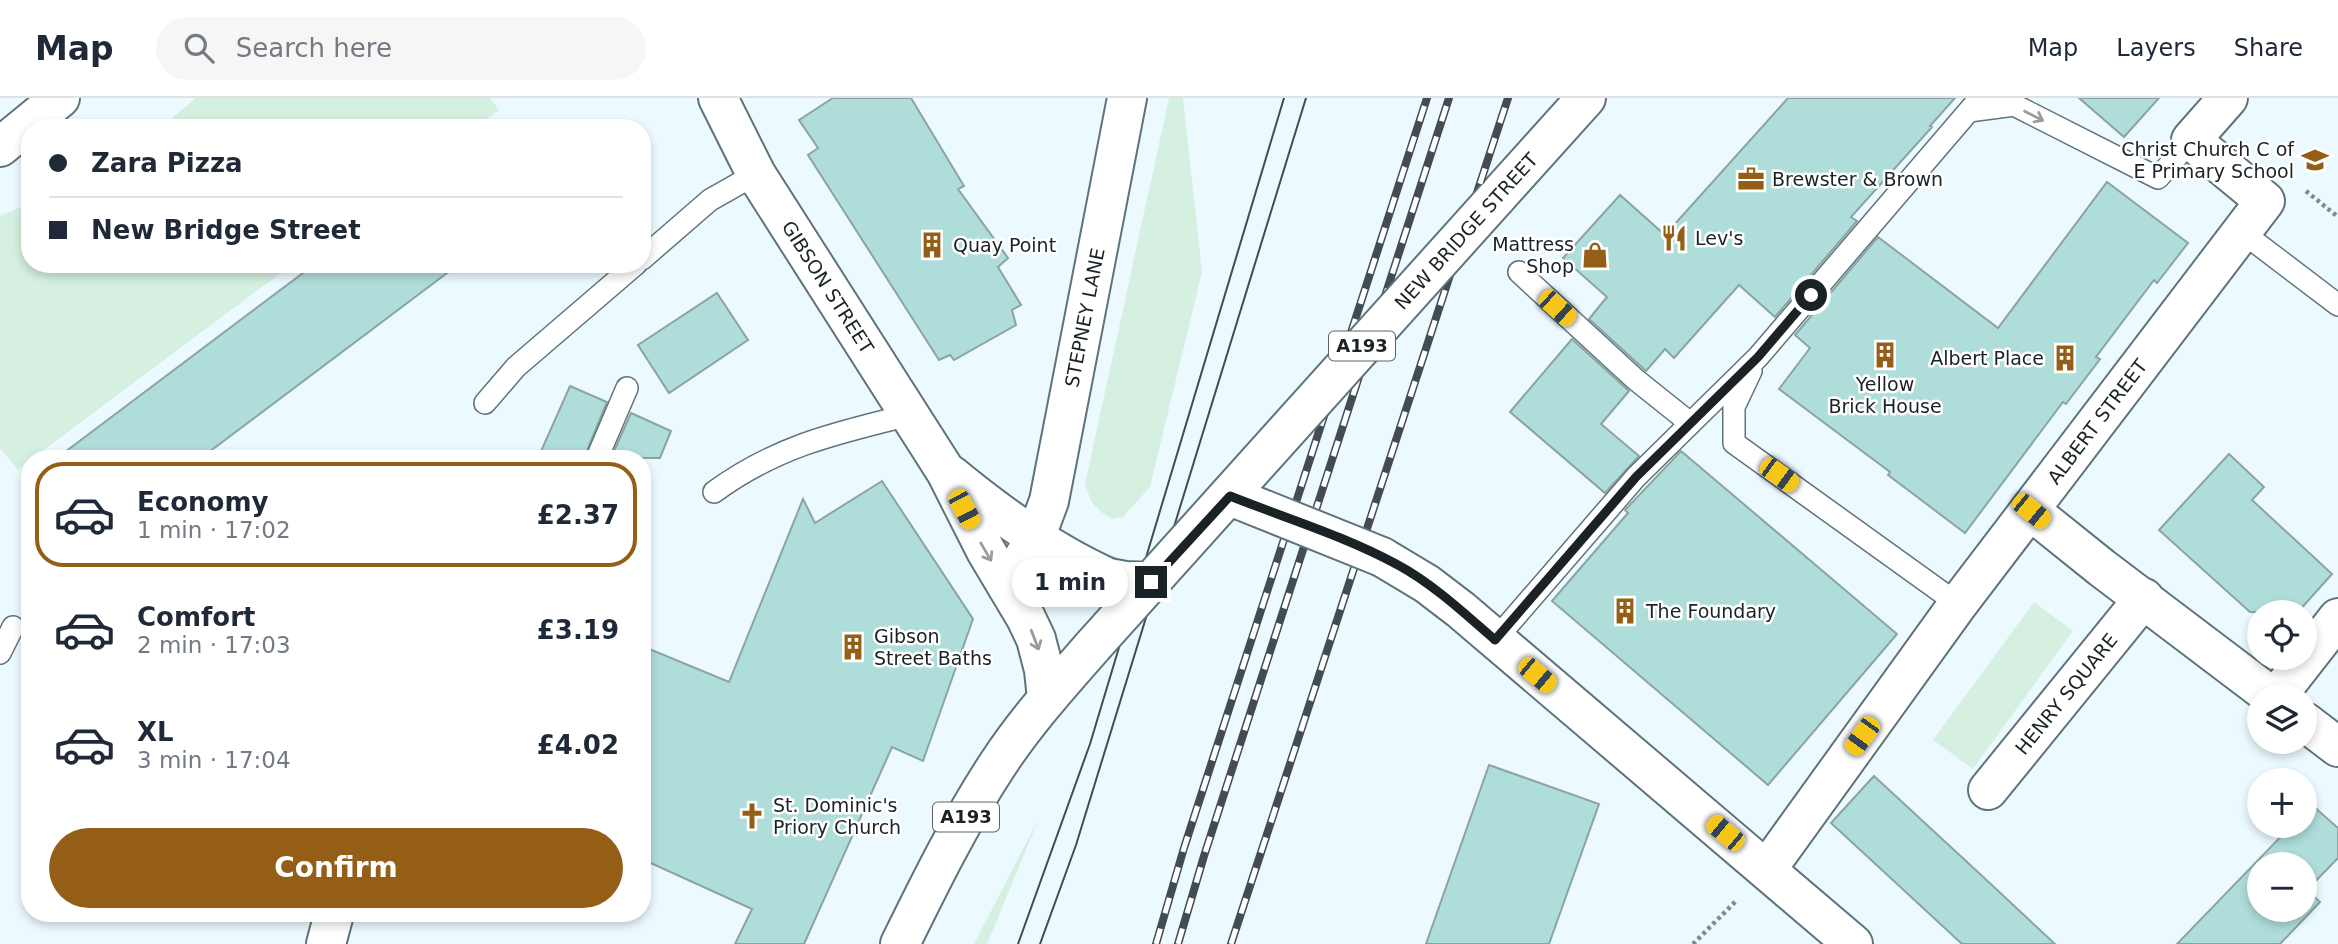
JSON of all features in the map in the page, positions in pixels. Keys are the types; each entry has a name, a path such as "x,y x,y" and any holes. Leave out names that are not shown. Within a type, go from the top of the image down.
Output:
{"main road":[{"path":"34,119 60,98"},
{"name":"GIBSON STREET","path":"718,98 757,174 946,472 980,541 1036,639 1044,670 1047,699"},
{"name":"STEPNEY LANE","path":"1007,586 1036,536 1049,502 1127,98"},
{"name":"NEW BRIDGE STREET","path":"1047,699 1586,98"},
{"path":"2191,140 2228,98"},
{"path":"0,147 21,130"},
{"name":"ALBERT STREET","path":"1767,869 1958,604 2265,201 2191,140"},
{"name":"GIBSON STREET","path":"946,472 967,489 1076,561 1110,578 1151,582"},
{"path":"1230,496 1382,557 1427,584 1853,944"},
{"path":"2031,511 2102,568 2258,684"},
{"name":"HENRY SQUARE","path":"1988,790 2144,598"},
{"path":"2284,684 2338,618"},
{"name":"A193","path":"900,944 998,764 1047,699"},
{"path":"2317,731 2338,747"},
{"path":"326,944 332,922"}],"lane":[{"path":"1495,640 1636,477 1758,357 1974,104 2014,105 2158,178 2191,140"},
{"path":"651,251 710,200 757,174"},
{"path":"2242,232 2338,305"},
{"path":"1519,272 1635,379 1690,423"},
{"path":"485,403 516,367 626,273"},
{"path":"1758,357 1734,407 1734,443 1958,604"},
{"path":"600,450 627,388"},
{"path":"715,492 742,472 779,453 822,436 909,415"},
{"path":"0,653 13,626"}],"path":[{"path":"1693,944 1767,869"}],"green space":[{"path":"196,98 490,98 499,110 488,119 171,119"},
{"path":"1169,98 1183,98 1202,272 1150,487 1123,517 1112,519 1091,501 1085,484"},
{"path":"21,207 21,273 281,273 44,450 21,450 21,467 18,470 0,448 0,216"},
{"path":"2034,602 2073,631 1973,769 1933,740"},
{"path":"1040,816 987,944 974,944"}],"building":[{"name":"Quay Point","path":"833,98 911,98 964,186 958,189 1008,258 998,267 1021,305 1012,310 1016,325 954,360 950,355 939,360 808,155 818,148 799,120"},
{"path":"1788,98 1955,98 1851,217 1857,221 1775,317 1739,285 1674,358 1665,349 1646,371 1589,319 1607,297 1563,258 1620,195 1665,235"},
{"path":"2079,98 2159,98 2124,137"},
{"path":"2107,182 2188,243 2157,283 2154,280 2096,357 2100,359 2066,404 2063,402 1965,533 1888,475 1890,472 1779,389 1810,348 1795,335 1878,237 1998,328"},
{"path":"303,273 447,273 212,450 68,450"},
{"path":"717,293 748,340 669,393 638,345"},
{"path":"1572,339 1629,391 1601,424 1639,456 1605,493 1510,412"},
{"path":"570,386 607,402 587,450 542,450"},
{"path":"631,413 671,431 660,458 651,458 651,450 615,450"},
{"name":"The Foundary","path":"1681,451 1897,634 1768,785 1552,601 1628,513 1625,510"},
{"path":"2229,454 2264,487 2252,500 2332,574 2309,600 2247,600 2247,609 2159,530"},
{"path":"882,481 973,619 923,761 892,747 804,944 735,944 752,909 651,863 651,650 729,682 803,499 815,523"},
{"path":"1489,765 1599,804 1549,944 1426,944"},
{"path":"1874,776 2055,944 1962,944 1831,823"},
{"path":"2317,809 2338,828 2338,858 2317,880 2317,852 2266,852 2279,838 2317,838"},
{"path":"2247,872 2247,922 2301,922 2280,944 2177,944"}],"tram line":[{"path":"1018,944 1090,744 1284,98"},
{"path":"1040,944 1076,845 1306,98"}],"railway":[{"path":"1156,944 1184,848 1427,98"},
{"path":"1178,944 1449,98"},
{"path":"1231,944 1508,98"}],"place":[{"name":"Christ Church C of E Primary School","path":"2315,160"},
{"name":"Brewster & Brown","path":"1751,179"},
{"name":"Lev's","path":"1674,238"},
{"name":"Quay Point","path":"932,245"},
{"name":"Mattress Shop","path":"1595,255"},
{"name":"Yellow Brick House","path":"1885,355"},
{"name":"Albert Place","path":"2065,358"},
{"name":"The Foundary","path":"1625,611"},
{"name":"Gibson Street Baths","path":"853,647"},
{"name":"St. Dominic's Priory Church","path":"752,816"}],"route":[{"path":"1151,582 1230,496 1400,566 1461,610 1495,640 1636,477 1758,357 1811,295"}]}
